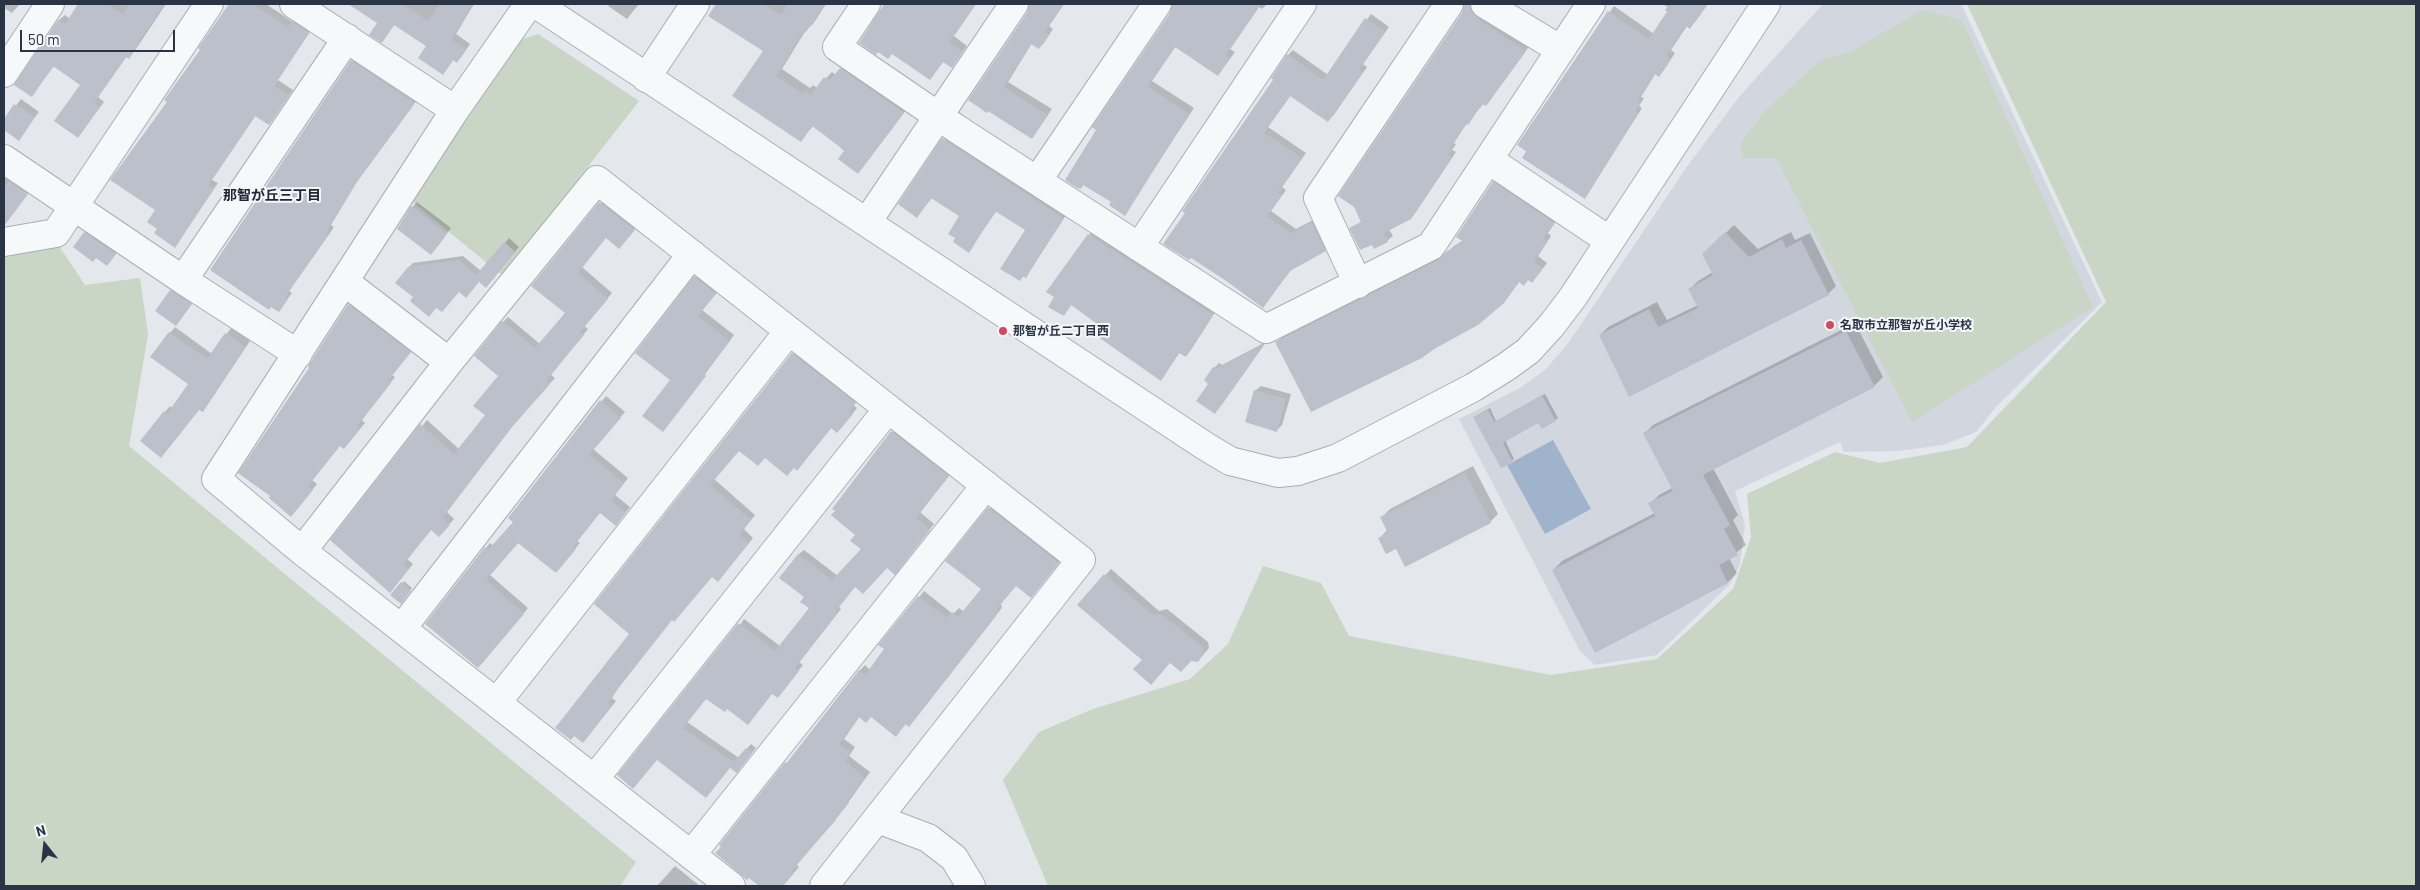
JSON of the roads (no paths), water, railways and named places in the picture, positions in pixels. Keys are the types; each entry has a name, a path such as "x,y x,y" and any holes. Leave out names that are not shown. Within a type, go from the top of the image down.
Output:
{"street":[{"path":"4,73 50,4"},
{"path":"4,242 56,233 209,4"},
{"path":"294,4 455,110"},
{"path":"529,4 455,110 216,479 302,550 731,886"},
{"path":"536,4 1230,462 1278,473 1298,471 1338,458 1474,387 1506,368 1528,351 1551,326 1573,297 1766,4"},
{"path":"646,78 695,4"},
{"path":"866,4 837,47 1037,181 1266,329 1431,246 1490,160 1591,4"},
{"path":"867,222 940,117 1014,4"},
{"path":"1037,181 1157,4"},
{"path":"1139,247 1302,4"},
{"path":"1358,284 1318,198 1449,4"},
{"path":"1485,4 1561,50"},
{"path":"183,280 347,38"},
{"path":"4,159 183,280 298,354"},
{"path":"1490,160 1610,241"},
{"path":"302,550 449,362 597,180 1081,560 824,886"},
{"path":"402,628 692,254"},
{"path":"345,282 449,362"},
{"path":"497,702 789,331"},
{"path":"595,778 888,409"},
{"path":"692,855 986,485"},
{"path":"878,819 928,838 954,858 971,886"}],"water":[{"path":"1553,440 1591,509 1545,534 1507,465"}],"place":[{"name":"名取市立那智が丘小学校","path":"1830,325"},
{"name":"那智が丘二丁目西","path":"1003,331"}],"district":[{"name":"那智が丘三丁目","path":"272,195"}]}
